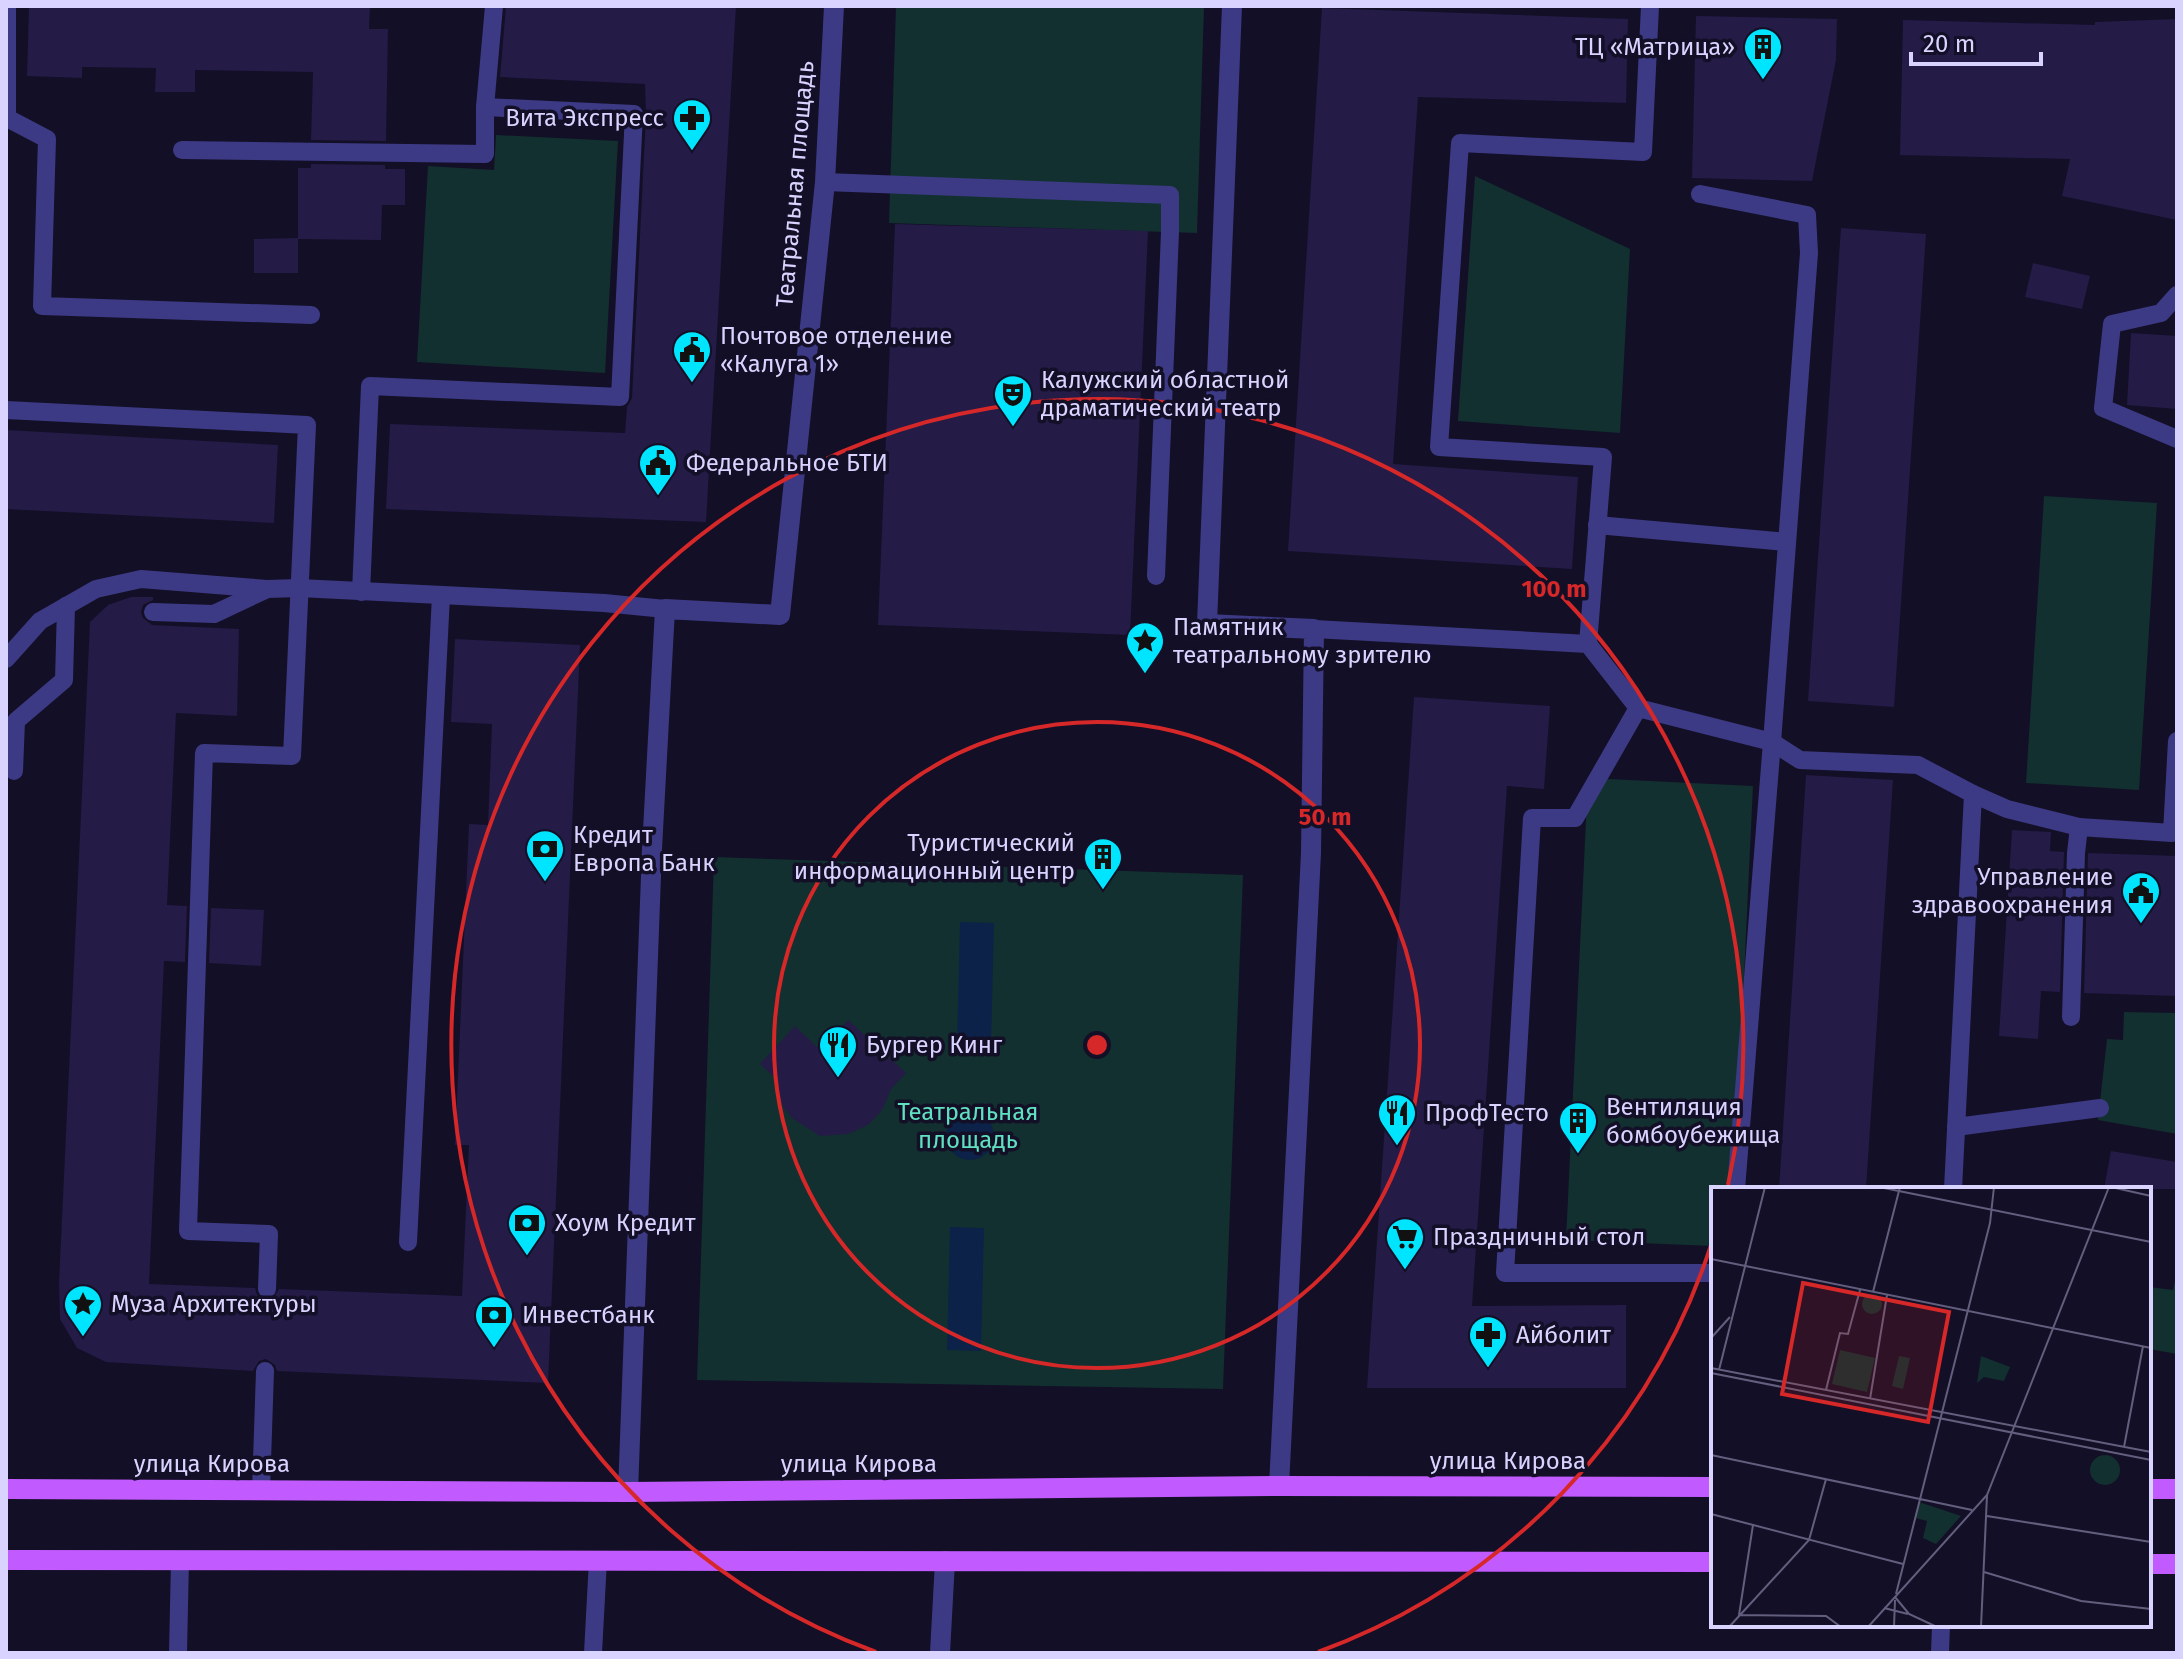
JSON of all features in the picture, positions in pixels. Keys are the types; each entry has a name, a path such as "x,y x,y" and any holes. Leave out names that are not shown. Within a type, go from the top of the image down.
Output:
{"main road":[{"name":"улица Кирова","path":"6,1489 628,1492 1279,1486 1711,1487"},
{"path":"2151,1489 2177,1489"},
{"path":"6,1560 1711,1562"},
{"path":"2151,1564 2177,1564"}],"street":[{"name":"Театральная площадь","path":"665,609 780,615 825,182 834,6"},
{"path":"1232,6 1207,624 1314,629 1311,853 1279,1486"},
{"path":"628,1492 652,849 665,609"},
{"path":"940,1653 945,1561"}],"lane":[{"path":"7,6 7,118 47,139 42,306 311,315"},
{"path":"182,150 485,154 485,107 494,6"},
{"path":"1650,6 1643,152 1460,143 1439,447 1603,457 1588,644 1638,708 1772,742 1800,760 1918,765 2007,809 2079,827 2174,834 2177,741"},
{"path":"361,592 370,386 620,397 634,114 485,107"},
{"path":"825,182 1170,195 1156,576"},
{"path":"1700,194 1807,215 1809,253 1736,1187"},
{"path":"2177,295 2169,314 2112,324 2103,408 2177,439"},
{"path":"6,410 307,425 292,756 204,753 188,1231 269,1234 267,1289"},
{"path":"1597,525 1787,542"},
{"path":"6,659 40,621 96,589 141,579 267,589 604,603 665,609"},
{"path":"153,612 214,614 267,589"},
{"path":"408,1242 441,596"},
{"path":"14,771 16,721 64,680 66,606"},
{"path":"1314,629 1588,644"},
{"path":"1638,708 1575,818 1532,818 1505,1273 1711,1273"},
{"path":"1953,1187 1973,794"},
{"path":"2071,1017 2079,827"},
{"path":"1956,1127 2100,1108"},
{"path":"261,1491 265,1371"},
{"path":"178,1653 180,1560"},
{"path":"593,1653 598,1560"},
{"path":"1940,1653 1941,1627"}],"green space":[{"path":"896,6 1204,6 1197,233 889,223"},
{"path":"496,135 618,141 605,373 417,362 428,166 494,170"},
{"path":"1475,176 1630,249 1620,433 1458,421"},
{"path":"2044,496 2157,503 2139,790 2026,783"},
{"path":"1588,778 1753,786 1734,1187 1711,1187 1711,1246 1566,1240"},
{"name":"Театральная площадь","path":"714,857 1243,875 1223,1389 697,1380"},
{"path":"2124,1012 2177,1013 2177,1134 2098,1120 2107,1039 2123,1040"},
{"path":"2177,1272 2177,1354 2151,1349 2151,1287 2173,1290"}],"water":[{"path":"960,922 994,923 991,1046 957,1045"},
{"path":"970,1112 987,1119 994,1136 987,1153 970,1160 953,1153 946,1136 953,1119"},
{"path":"950,1227 984,1228 981,1351 947,1350"}],"building":[{"path":"29,6 370,6 369,29 388,29 386,141 311,140 313,72 195,70 195,92 155,92 156,68 82,67 82,78 27,76"},
{"path":"506,6 736,6 706,522 386,509 390,424 625,433 627,407 632,398 645,84 500,77"},
{"path":"1322,8 1628,19 1626,103 1418,97 1393,464 1578,477 1572,569 1288,551"},
{"name":"ТЦ «Матрица»","path":"1696,16 1837,19 1836,60 1812,181 1692,178"},
{"path":"2177,19 2177,220 2062,196 2070,159 1900,155 1903,20 2095,25 2095,22"},
{"path":"311,164 385,165 385,169 405,169 405,205 382,205 381,240 298,239 298,168 311,168"},
{"name":"Калужский областной драматический театр","path":"895,224 1148,231 1130,635 878,625"},
{"path":"1841,228 1926,234 1894,707 1808,701"},
{"path":"298,238 298,273 254,273 254,239"},
{"path":"2033,263 2090,276 2082,309 2025,297"},
{"path":"2131,333 2177,336 2177,409 2127,405"},
{"path":"6,430 278,445 274,523 6,509"},
{"path":"131,597 153,597 143,605 141,612 152,625 239,629 237,716 176,713 167,905 187,906 185,962 164,961 149,1284 255,1288 257,1295 266,1301 273,1299 279,1289 462,1296 469,1145 455,1145 469,824 488,825 492,724 451,722 455,639 580,645 548,1383 277,1371 275,1365 266,1359 259,1361 253,1371 106,1362 77,1348 60,1319 59,1283 90,622 108,605"},
{"path":"1414,697 1550,706 1544,789 1507,786 1472,1306 1626,1305 1626,1388 1367,1388"},
{"path":"1806,775 1893,780 1866,1187 1779,1187"},
{"path":"2012,830 2051,832 2050,851 2064,852 2060,992 2041,991 2038,1039 1999,1036"},
{"name":"Управление здравоохранения","path":"2088,853 2177,856 2177,996 2084,993"},
{"path":"211,908 264,910 261,966 209,963"},
{"name":"Бургер Кинг","path":"848,1020 906,1073 891,1089 882,1110 868,1125 848,1134 820,1136 792,1118 783,1107 774,1077 760,1064 795,1026 820,1050"},
{"path":"2111,1151 2177,1162 2177,1189 2104,1187"}],"place":[{"name":"ТЦ «Матрица»","path":"1763,81"},
{"name":"Вита Экспресс","path":"692,152"},
{"name":"Почтовое отделение «Калуга 1»","path":"692,384"},
{"name":"Калужский областной драматический театр","path":"1013,428"},
{"name":"Федеральное БТИ","path":"658,497"},
{"name":"Памятник театральному зрителю","path":"1145,675"},
{"name":"Кредит Европа Банк","path":"545,883"},
{"name":"Туристический информационный центр","path":"1103,891"},
{"name":"Управление здравоохранения","path":"2141,925"},
{"name":"Бургер Кинг","path":"838,1079"},
{"name":"ПрофТесто","path":"1397,1147"},
{"name":"Вентиляция бомбоубежища","path":"1578,1155"},
{"name":"Хоум Кредит","path":"527,1257"},
{"name":"Праздничный стол","path":"1405,1271"},
{"name":"Муза Архитектуры","path":"83,1338"},
{"name":"Инвестбанк","path":"494,1349"},
{"name":"Айболит","path":"1488,1369"}]}
